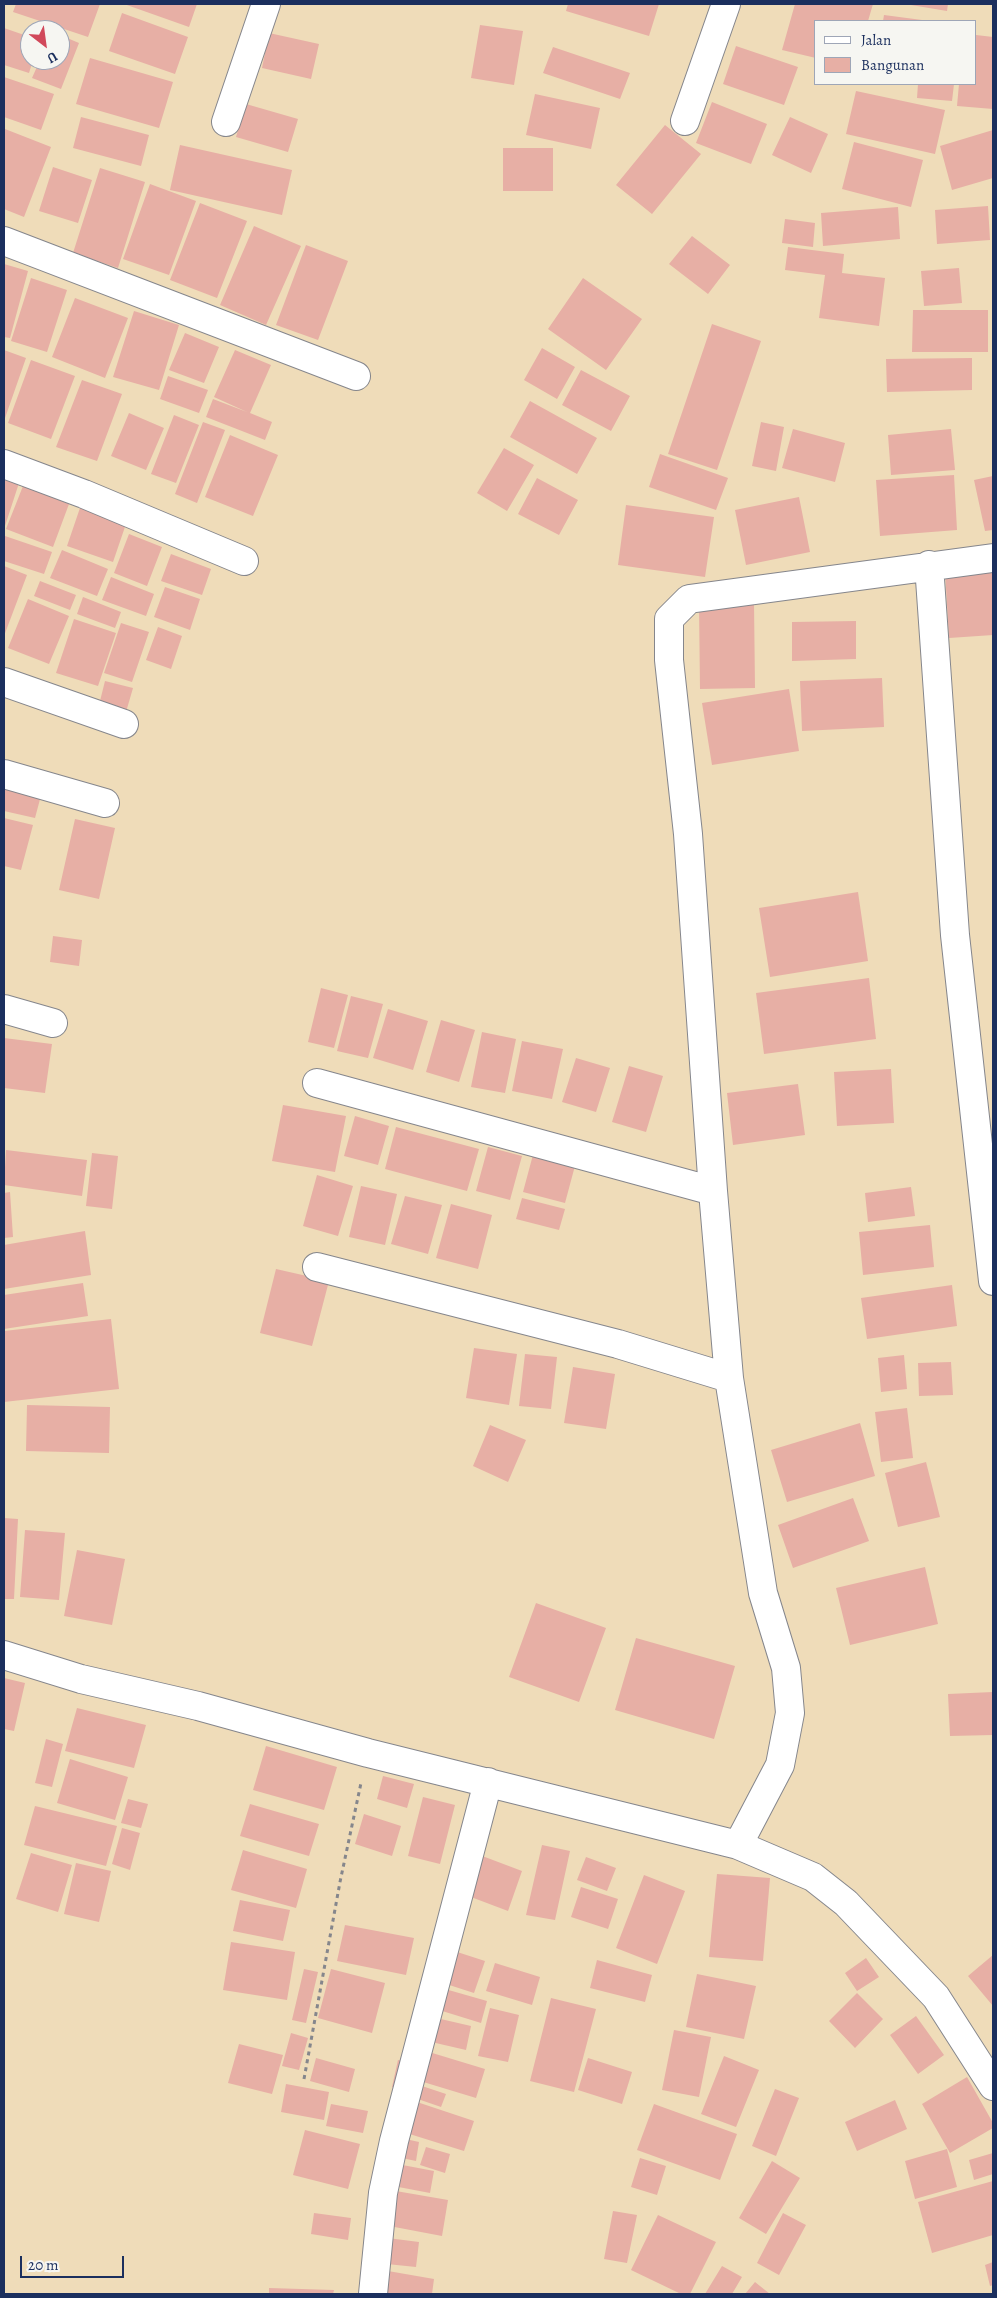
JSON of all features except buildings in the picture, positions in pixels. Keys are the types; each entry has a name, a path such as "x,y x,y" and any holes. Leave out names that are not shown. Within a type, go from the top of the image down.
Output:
{"street":[{"path":"226,122 266,4"},
{"path":"685,121 726,4"},
{"path":"4,241 356,376"},
{"path":"4,464 84,494 244,561"},
{"path":"738,1845 780,1765 790,1713 786,1668 763,1593 729,1378 713,1191 688,834 669,660 669,619 689,599 929,565 993,558"},
{"path":"929,565 955,935 993,1281"},
{"path":"4,682 124,724"},
{"path":"4,774 106,803"},
{"path":"4,1009 54,1023"},
{"path":"317,1083 713,1191"},
{"path":"317,1267 618,1344 729,1378"},
{"path":"4,1655 81,1679 198,1706 368,1753 738,1845 813,1877 846,1903 936,1997 993,2086"},
{"path":"373,2294 383,2192 394,2141 488,1782"}],"path":[{"path":"304,2079 340,1882 368,1753"}]}
